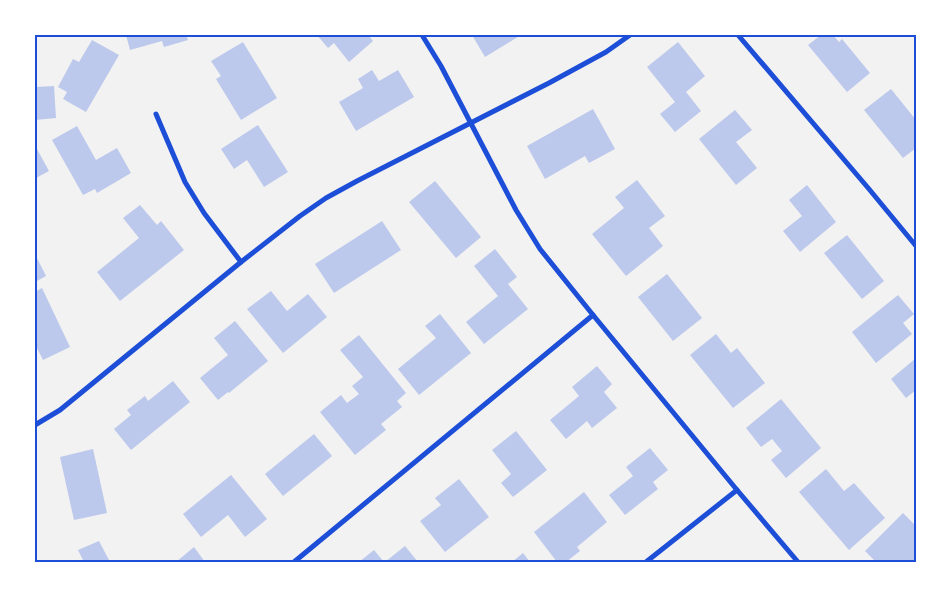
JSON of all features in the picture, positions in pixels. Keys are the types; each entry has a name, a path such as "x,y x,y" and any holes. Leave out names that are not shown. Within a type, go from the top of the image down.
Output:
{"street":[{"path":"422,35 441,66 516,210 540,248 593,316 736,490 798,562"},
{"path":"35,425 60,410 241,262 326,198 470,122 549,83 606,52 630,35"},
{"path":"738,35 916,246"},
{"path":"156,114 185,182 204,214 241,262"},
{"path":"294,562 593,316"},
{"path":"646,562 736,490"}],"building":[{"path":"126,35 186,35 188,40 164,47 162,41 130,50"},
{"path":"317,35 368,35 373,41 349,62 334,43 328,48"},
{"path":"472,35 521,35 485,57"},
{"path":"821,35 833,35 839,42 842,39 870,73 847,92 808,45"},
{"path":"92,40 119,55 86,112 63,99 67,92 58,87 73,59 79,62"},
{"path":"243,42 277,98 241,120 216,79 221,76 211,61"},
{"path":"678,42 705,76 686,92 701,111 675,132 660,114 675,102 647,67"},
{"path":"372,70 379,81 398,70 414,97 356,131 339,102 363,88 358,79"},
{"path":"54,86 56,118 35,120 35,87"},
{"path":"891,89 916,120 916,148 903,158 864,110"},
{"path":"593,109 615,149 589,163 585,156 545,179 527,146"},
{"path":"735,110 752,130 736,142 757,168 736,185 699,139"},
{"path":"258,125 288,172 264,187 247,160 234,169 221,149"},
{"path":"77,126 96,160 117,148 131,173 97,193 95,189 83,195 52,140"},
{"path":"37,149 49,171 36,178 35,150"},
{"path":"637,180 665,216 649,228 663,246 626,276 592,234 624,208 615,197"},
{"path":"435,181 481,237 456,258 409,202"},
{"path":"807,185 836,222 800,252 783,231 802,216 789,200"},
{"path":"140,205 157,225 161,221 184,250 120,301 97,272 139,238 123,218"},
{"path":"382,221 401,250 334,293 315,264"},
{"path":"847,235 884,281 862,299 824,253"},
{"path":"495,249 517,277 508,284 528,309 484,344 466,322 498,296 474,266"},
{"path":"35,254 46,276 35,282"},
{"path":"667,274 702,318 673,341 638,297"},
{"path":"42,288 70,347 43,360 35,344 35,292"},
{"path":"271,291 287,311 308,294 327,317 283,353 247,309"},
{"path":"898,295 914,314 903,323 912,334 876,363 852,332"},
{"path":"440,314 471,353 419,395 398,369 436,338 425,326"},
{"path":"235,321 268,361 218,400 200,378 228,355 214,338"},
{"path":"716,334 731,353 737,348 765,383 733,408 690,355"},
{"path":"359,335 406,393 397,401 402,407 381,424 386,430 355,455 320,412 341,395 347,403 359,394 352,386 363,377 340,350"},
{"path":"916,358 916,390 906,398 891,379"},
{"path":"597,366 612,384 604,392 617,408 592,428 587,421 566,439 550,420 579,396 572,387"},
{"path":"173,381 190,402 131,450 114,429 131,415 127,410 145,396 148,401"},
{"path":"781,399 821,448 786,478 771,460 782,451 772,439 761,447 746,428"},
{"path":"516,431 547,470 513,497 501,483 511,474 492,450"},
{"path":"314,434 332,456 283,496 265,474"},
{"path":"650,448 668,470 653,482 658,489 625,515 609,495 633,476 626,467"},
{"path":"93,449 107,513 74,520 60,457"},
{"path":"826,469 844,491 854,483 885,518 849,550 799,492"},
{"path":"231,475 267,519 245,537 228,515 201,537 183,514"},
{"path":"459,479 489,517 445,552 420,521 441,505 435,498"},
{"path":"584,492 607,522 577,547 580,551 566,562 557,562 534,532"},
{"path":"903,513 916,526 916,562 876,562 865,551"},
{"path":"99,541 110,562 84,562 78,550"},
{"path":"405,546 418,562 385,562"},
{"path":"194,547 205,562 176,562"},
{"path":"374,550 384,562 359,562"},
{"path":"523,553 530,562 512,562"}]}
